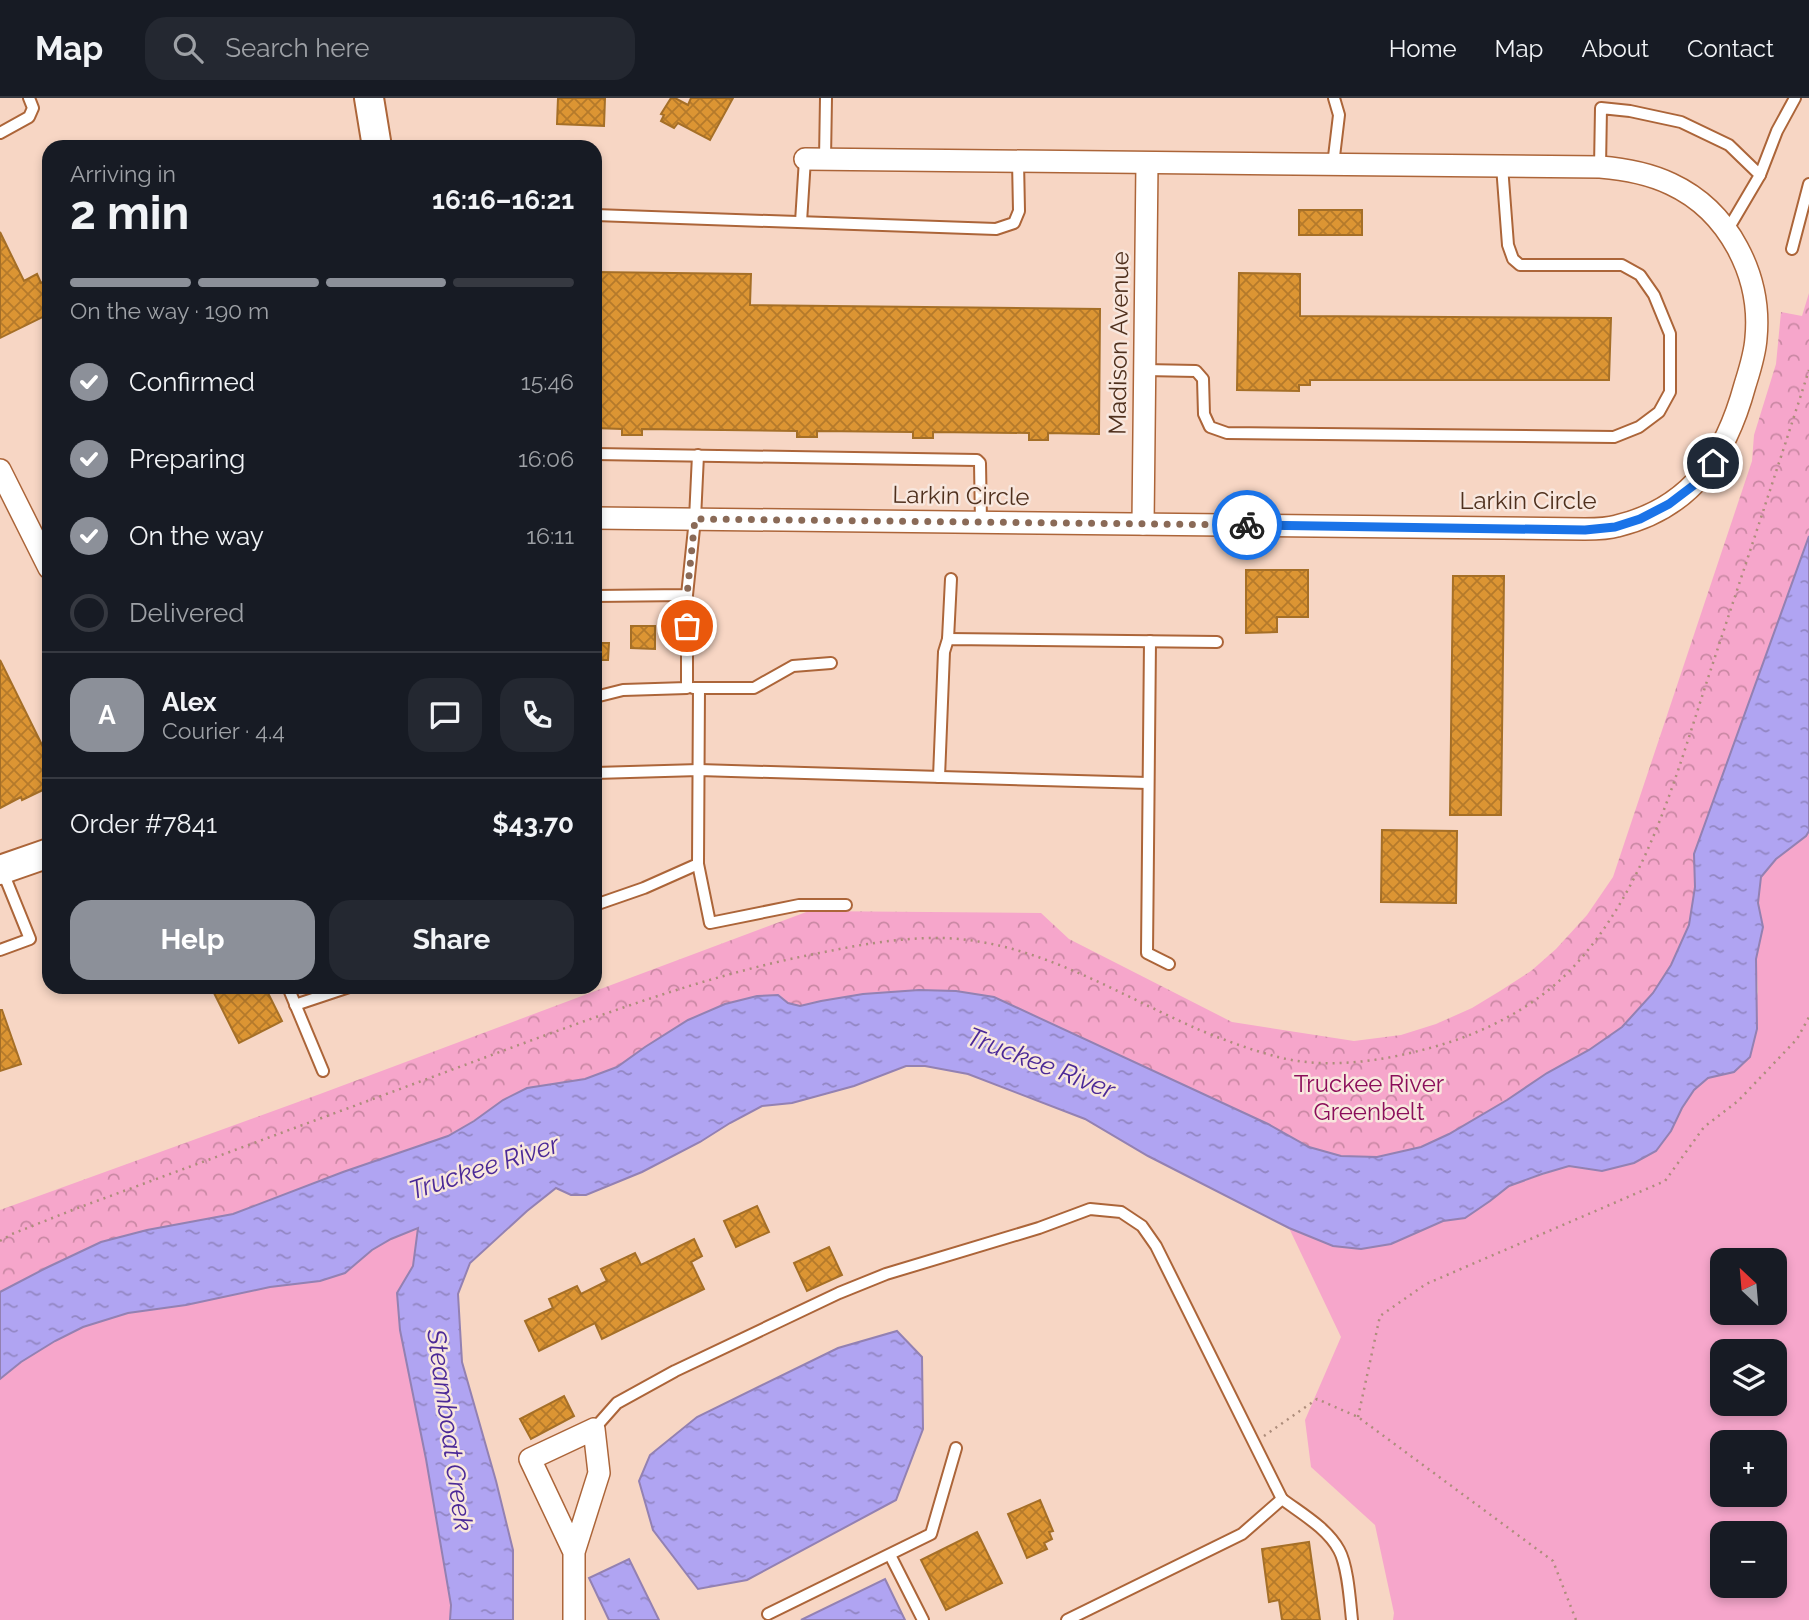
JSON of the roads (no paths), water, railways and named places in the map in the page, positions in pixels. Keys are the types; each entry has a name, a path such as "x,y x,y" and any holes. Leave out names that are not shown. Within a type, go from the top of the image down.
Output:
{"main road":[{"path":"369,98 376,140"},
{"path":"1,870 42,855"}],"street":[{"name":"Larkin Circle","path":"602,518 1585,530 1615,527 1669,504 1694,485 1713,463 1742,398 1751,364 1756,336 1754,297 1744,260 1727,231 1708,210 1689,195 1672,185 1632,170 1600,167 815,159"},
{"name":"Madison Avenue","path":"1143,524 1147,163"},
{"path":"0,470 42,554"},
{"path":"574,1552 530,1459 594,1429 599,1473 574,1552 574,1620"}],"lane":[{"path":"0,134 29,117 33,108 29,98"},
{"path":"801,222 826,98"},
{"path":"1333,165 1339,116 1334,98"},
{"path":"1727,231 1760,175 1777,131 1795,98"},
{"path":"1600,167 1601,103 1681,122 1729,145 1760,175"},
{"path":"602,215 996,229 1014,223 1019,211 1018,161"},
{"path":"1145,370 1196,370 1203,379 1204,414 1210,427 1227,433 1614,437 1639,427 1659,412 1670,392 1670,334 1654,295 1640,275 1622,265 1520,265 1513,259 1508,245 1502,166"},
{"path":"1792,249 1809,184"},
{"path":"602,454 977,460 980,463 981,522"},
{"path":"687,688 687,595 698,455"},
{"path":"939,777 944,652 948,639 951,579"},
{"path":"602,596 687,595"},
{"path":"948,639 1217,642"},
{"path":"1150,641 1147,953 1169,964"},
{"path":"602,695 623,690 754,688 793,666 831,663"},
{"path":"699,688 698,864 710,923 799,905 846,905"},
{"path":"602,773 699,770 1149,783"},
{"path":"602,903 644,888 698,864"},
{"path":"0,950 30,939 1,870"},
{"path":"291,994 323,1072"},
{"path":"295,1005 328,994"},
{"path":"594,1429 617,1403 675,1371 839,1293 886,1274 1039,1228 1090,1209 1121,1212 1142,1226 1156,1246 1282,1499 1324,1530 1340,1552 1349,1586 1352,1620"},
{"path":"768,1614 931,1534 956,1448"},
{"path":"1067,1620 1242,1534 1282,1499"},
{"path":"890,1555 923,1620"}],"water":[{"path":"1809,536 1809,831 1776,859 1761,877 1758,903 1763,927 1756,959 1757,1029 1750,1057 1734,1072 1708,1078 1694,1090 1671,1131 1656,1151 1634,1163 1602,1171 1569,1166 1509,1186 1465,1218 1443,1221 1391,1244 1361,1249 1333,1246 1289,1228 1148,1156 1085,1119 968,1074 925,1066 906,1066 854,1086 792,1103 762,1106 642,1172 586,1195 571,1195 556,1188 470,1263 458,1294 462,1362 513,1550 513,1620 450,1620 451,1605 426,1459 400,1330 397,1293 413,1266 418,1228 372,1250 345,1273 320,1281 270,1287 186,1305 128,1313 83,1327 21,1362 0,1379 0,1292 46,1268 101,1242 147,1230 233,1214 448,1136 503,1100 527,1088 585,1079 617,1067 688,1020 725,1004 757,996 778,995 788,1003 800,1006 863,994 919,990 956,991 994,997 1268,1124 1309,1147 1341,1156 1377,1157 1421,1147 1449,1134 1589,1050 1622,1027 1653,993 1671,965 1689,925 1695,887 1694,854"},
{"path":"897,1331 922,1357 923,1429 896,1500 747,1580 698,1589 653,1530 639,1481 650,1455 697,1417 838,1348"},
{"path":"629,1559 659,1620 609,1620 589,1578"},
{"path":"885,1579 905,1620 801,1620"}],"water label":[{"name":"Truckee River","path":"1041,1063"},
{"name":"Truckee River","path":"484,1167"},
{"name":"Steamboat Creek","path":"450,1430"}],"park label":[{"name":"Truckee River Greenbelt","path":"1369,1098"}]}
